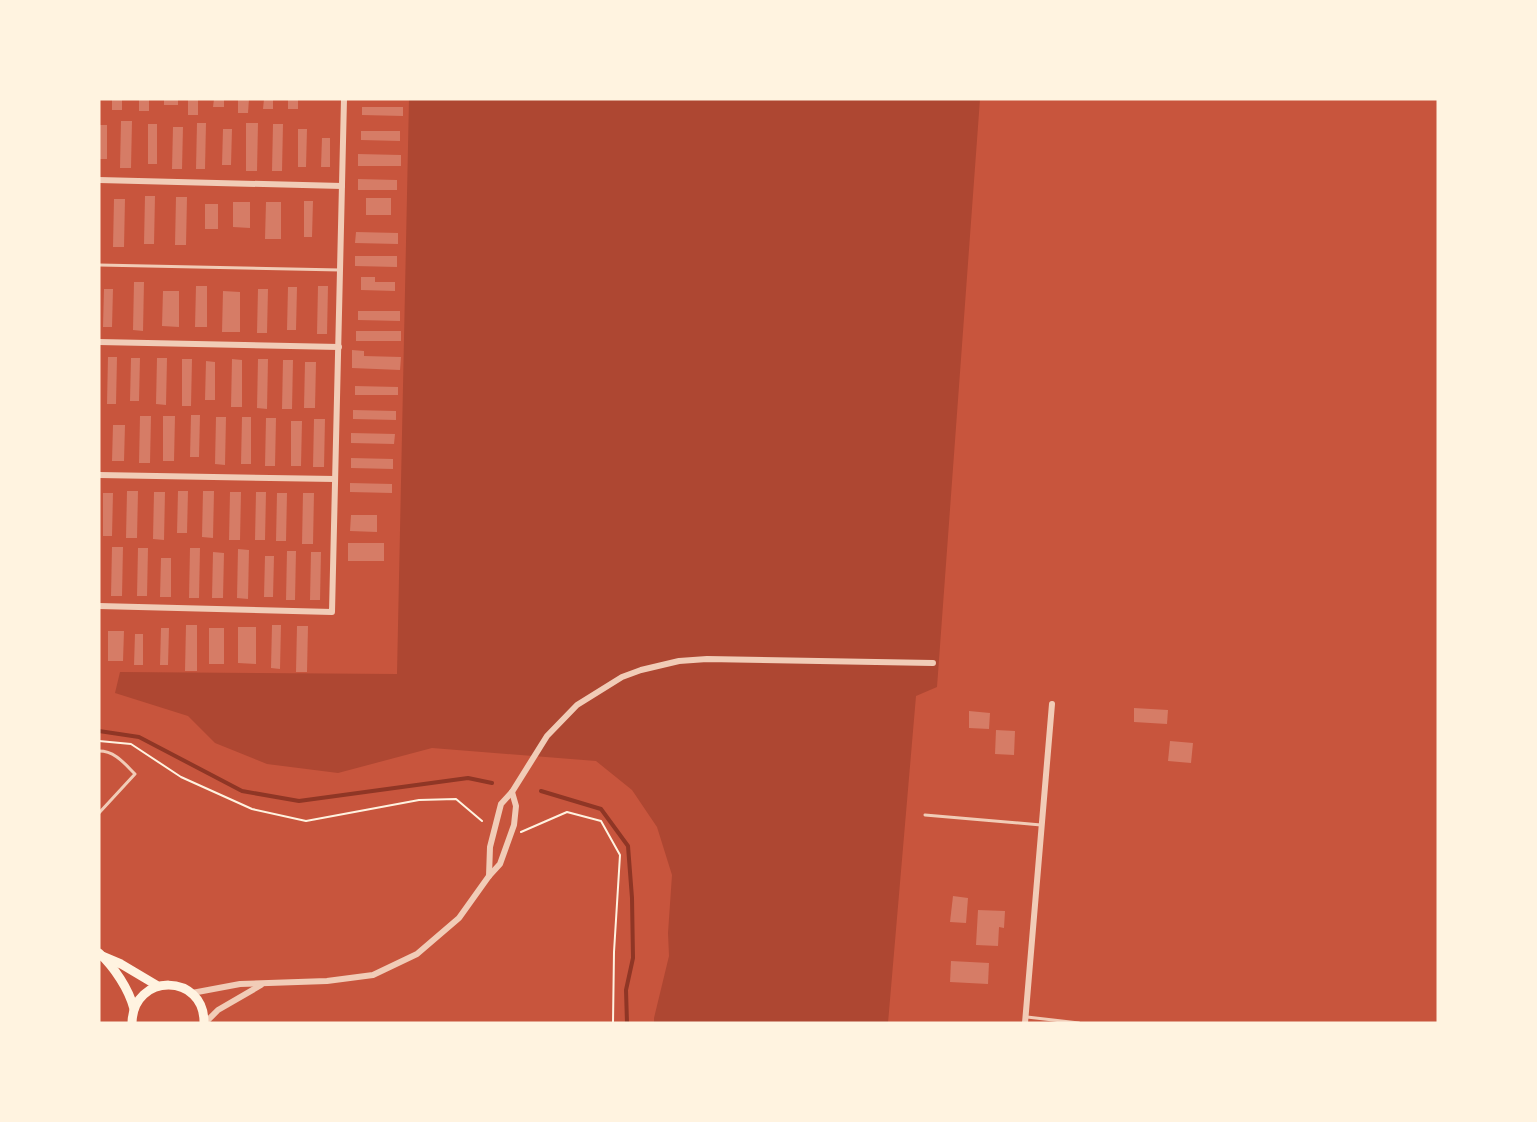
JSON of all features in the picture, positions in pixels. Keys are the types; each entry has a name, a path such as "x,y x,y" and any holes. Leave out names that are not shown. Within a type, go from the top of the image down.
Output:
{"main road":[{"path":"101,955 158,986"},
{"path":"101,955 129,994 134,1009"},
{"path":"132,1023 134,1009 141,997 158,986 172,985 191,993 201,1007 204,1023"}],"street":[{"path":"99,606 332,612 344,99"},
{"path":"99,180 342,186"},
{"path":"99,342 339,347"},
{"path":"99,475 335,479"},
{"path":"489,876 490,847 501,804 512,792 547,736 577,705 622,677 679,661 707,659 933,663"},
{"path":"1025,1020 1052,704"},
{"path":"191,993 240,984 327,981 373,975 417,954 459,918 500,864 514,825 516,806 512,792"},
{"path":"204,1023 218,1010 261,984"}],"lane":[{"path":"99,266 340,270"},
{"path":"99,751 108,751 135,774 99,813"},
{"path":"925,815 1043,825"},
{"path":"1025,1020 1079,1023"}],"path":[{"path":"99,741 131,744 182,777 252,809 306,821 419,800 456,799 482,821"},
{"path":"521,832 567,812 601,821 620,855 614,952 613,1023"}],"shaded area":[{"path":"409,99 980,99 937,687 916,696 888,1023 654,1023 669,956 668,933 672,875 657,827 632,790 596,761 432,748 338,773 267,764 215,743 188,716 115,693 120,672 397,674"}],"building":[{"path":"112,99 122,99 122,110 112,110"},
{"path":"139,99 149,99 149,111 139,111"},
{"path":"164,99 178,99 178,105 164,105"},
{"path":"188,99 198,99 198,115 188,115"},
{"path":"214,99 224,99 224,107 213,107"},
{"path":"238,99 249,99 248,113 238,113"},
{"path":"264,99 273,99 273,109 263,109"},
{"path":"288,99 298,99 298,109 288,109"},
{"path":"362,107 403,107 403,116 362,115"},
{"path":"121,121 132,121 131,168 120,168"},
{"path":"197,123 206,123 205,169 196,169"},
{"path":"246,123 258,123 257,171 246,171"},
{"path":"148,124 157,124 157,164 148,164"},
{"path":"273,124 283,124 282,171 272,171"},
{"path":"99,125 107,125 107,159 99,159"},
{"path":"173,127 183,127 182,169 172,169"},
{"path":"223,129 232,129 231,165 222,165"},
{"path":"298,129 307,129 306,167 298,167"},
{"path":"361,131 400,131 400,141 361,140"},
{"path":"322,138 330,138 330,167 321,167"},
{"path":"358,154 401,155 401,166 358,166"},
{"path":"358,179 397,180 397,190 358,190"},
{"path":"145,196 155,196 154,244 144,244"},
{"path":"176,197 187,197 186,245 175,245"},
{"path":"366,198 391,198 391,215 366,215"},
{"path":"114,199 125,199 124,247 113,247"},
{"path":"304,201 313,201 312,237 304,237"},
{"path":"233,202 250,202 250,228 233,227"},
{"path":"266,202 281,202 281,239 265,239"},
{"path":"205,204 218,204 218,229 205,229"},
{"path":"356,232 398,233 398,244 355,243"},
{"path":"355,256 397,256 397,267 355,266"},
{"path":"361,277 375,277 375,282 395,282 395,291 361,290"},
{"path":"134,282 144,282 143,331 133,330"},
{"path":"196,286 207,286 207,327 195,327"},
{"path":"318,286 328,286 327,334 317,334"},
{"path":"288,287 297,287 296,330 287,330"},
{"path":"104,289 113,289 112,327 103,327"},
{"path":"258,289 268,289 267,333 257,333"},
{"path":"163,291 179,291 179,327 162,326"},
{"path":"223,291 240,292 240,332 222,332"},
{"path":"358,311 400,311 400,321 358,320"},
{"path":"356,331 401,331 401,341 356,341"},
{"path":"352,350 364,351 364,356 401,357 400,370 352,368"},
{"path":"108,357 117,357 116,404 107,404"},
{"path":"131,358 140,358 139,401 130,401"},
{"path":"157,358 167,358 166,405 156,404"},
{"path":"182,359 192,359 191,406 182,406"},
{"path":"232,359 242,360 242,407 231,407"},
{"path":"258,359 268,359 267,409 257,408"},
{"path":"283,360 293,360 292,409 282,409"},
{"path":"206,361 215,362 215,400 205,400"},
{"path":"305,362 316,362 315,408 304,408"},
{"path":"355,386 398,387 398,395 355,395"},
{"path":"353,410 396,411 396,420 353,419"},
{"path":"191,415 200,415 199,457 190,457"},
{"path":"140,416 151,416 150,463 139,463"},
{"path":"163,416 175,416 174,461 163,461"},
{"path":"216,417 226,417 225,465 215,464"},
{"path":"242,417 251,417 251,464 241,464"},
{"path":"266,418 276,418 275,466 265,466"},
{"path":"314,419 325,419 324,467 313,467"},
{"path":"291,421 302,421 301,466 291,466"},
{"path":"113,425 125,425 124,461 112,461"},
{"path":"351,433 395,434 394,444 351,443"},
{"path":"351,458 393,459 393,469 351,468"},
{"path":"350,483 392,484 392,493 350,492"},
{"path":"127,491 138,491 137,538 126,538"},
{"path":"178,491 188,491 187,533 177,533"},
{"path":"203,491 214,491 213,538 202,537"},
{"path":"154,492 165,492 164,540 153,539"},
{"path":"230,492 241,492 240,540 229,540"},
{"path":"256,492 266,492 265,540 255,540"},
{"path":"103,493 113,493 112,536 103,536"},
{"path":"277,493 287,493 286,541 276,541"},
{"path":"303,493 314,493 313,544 302,544"},
{"path":"351,515 377,515 377,532 350,531"},
{"path":"348,543 384,543 384,561 348,561"},
{"path":"112,547 123,547 122,596 111,596"},
{"path":"138,548 148,548 147,596 137,596"},
{"path":"190,548 200,548 199,598 189,598"},
{"path":"238,549 249,550 248,599 237,598"},
{"path":"287,551 296,551 295,600 286,600"},
{"path":"213,552 224,553 223,598 212,598"},
{"path":"311,552 321,552 320,600 310,600"},
{"path":"265,556 274,556 273,597 264,597"},
{"path":"161,558 171,558 171,597 160,597"},
{"path":"186,625 197,625 197,671 185,671"},
{"path":"272,625 281,625 280,669 271,668"},
{"path":"297,626 308,626 307,672 296,672"},
{"path":"238,627 256,627 256,664 238,663"},
{"path":"161,628 169,628 168,665 160,665"},
{"path":"209,628 224,628 224,664 209,664"},
{"path":"108,631 124,631 123,661 108,661"},
{"path":"135,634 143,634 143,665 134,665"},
{"path":"1134,708 1168,710 1167,724 1134,722"},
{"path":"969,711 990,713 989,729 969,728"},
{"path":"996,730 1015,731 1014,755 995,754"},
{"path":"1170,741 1193,743 1191,763 1168,761"},
{"path":"953,896 968,898 966,923 950,922"},
{"path":"978,910 1005,911 1004,928 999,927 998,946 976,945"},
{"path":"951,961 989,963 988,984 950,982"}],"waterway":[{"path":"99,731 139,737 242,791 299,801 468,778 492,783"},
{"path":"541,791 601,809 628,846 633,958 626,990 627,1023"}]}
